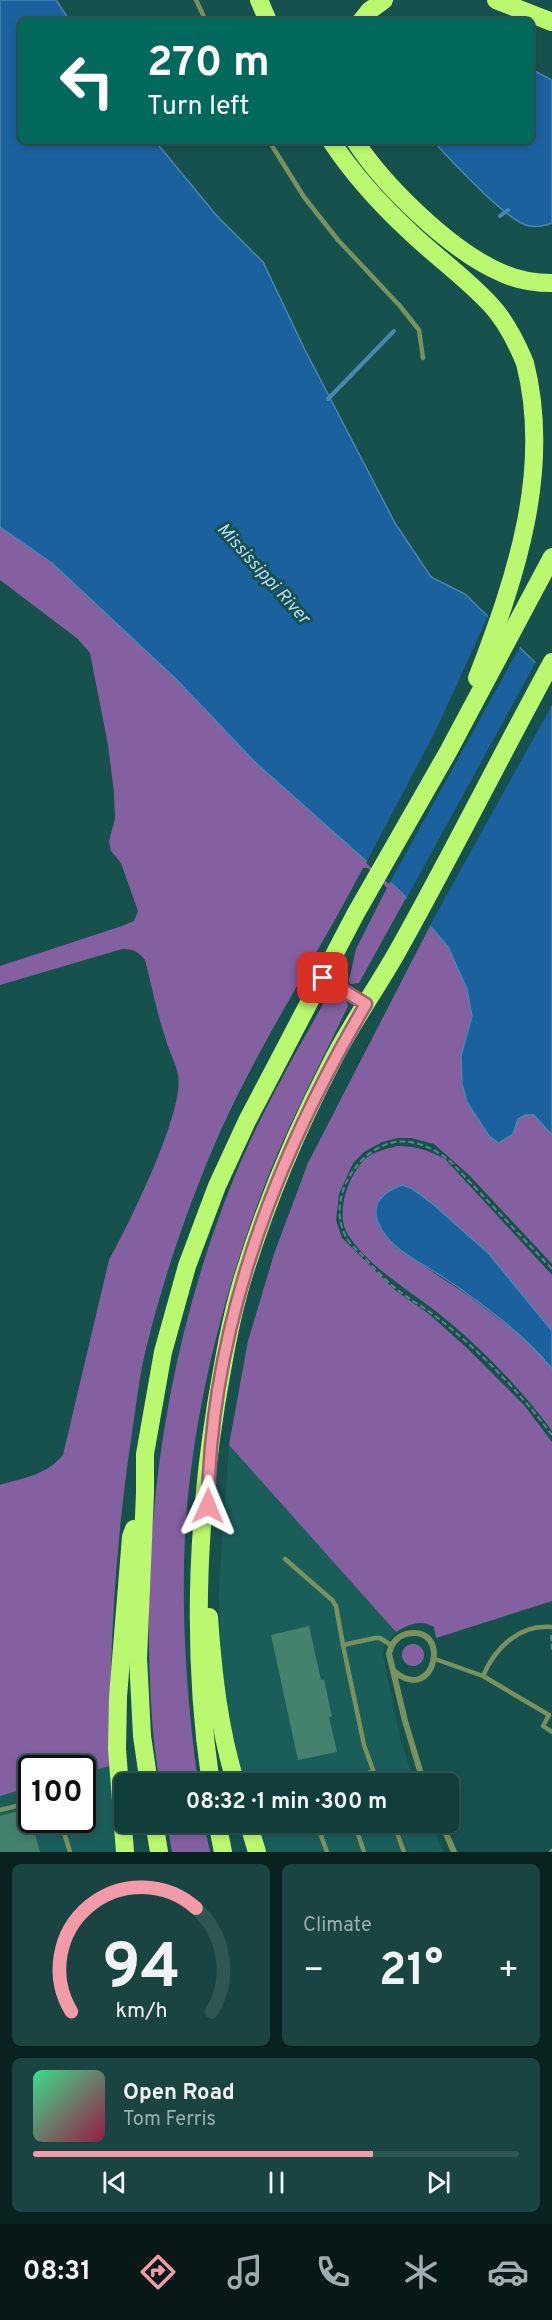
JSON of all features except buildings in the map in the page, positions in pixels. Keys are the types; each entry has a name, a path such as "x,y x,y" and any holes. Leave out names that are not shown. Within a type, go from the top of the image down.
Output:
{"highway":[{"path":"259,0 267,18"},
{"path":"364,18 384,0"},
{"path":"496,0 552,22"},
{"path":"333,144 346,163 381,203 489,304 511,333 530,376 538,403 543,448 539,494 512,586 448,752"},
{"path":"357,144 396,191 462,250 504,274 523,280 552,283"},
{"path":"147,1773 142,1736 138,1658 146,1493 145,1454 161,1363 187,1266 217,1186 247,1121 356,913 448,752 552,557"},
{"path":"209,1773 203,1730 198,1644 199,1553 208,1458 223,1363 241,1282 268,1205 293,1144 335,1057 396,954 552,662"},
{"path":"522,717 552,674"},
{"path":"208,1458 207,1578 213,1676 226,1751 233,1773"},
{"path":"125,1852 117,1749 118,1697 131,1537 146,1493"},
{"path":"156,1833 159,1852"},
{"path":"219,1833 223,1852"},
{"path":"251,1833 257,1852"}],"street":[{"path":"395,1672 410,1680 422,1677 429,1672 435,1659 432,1644 428,1638 420,1634 401,1636 391,1645 389,1654 407,1730 421,1773"},
{"path":"446,1833 454,1852"}],"lane":[{"path":"196,0 205,18"},
{"path":"271,144 310,206 419,330 423,358"},
{"path":"323,978 366,1004"},
{"path":"285,1559 336,1606 364,1745 373,1771 368,1773"},
{"path":"483,1676 490,1659 501,1645 514,1636 530,1630 552,1627"},
{"path":"343,1645 375,1638 380,1638 391,1645"},
{"path":"435,1659 483,1676 551,1713 543,1726 552,1732"},
{"path":"0,1810 18,1806"},
{"path":"64,1833 70,1852"},
{"path":"320,1833 327,1852"},
{"path":"358,1833 364,1852"},
{"path":"397,1833 404,1852"}],"path":[{"path":"552,1269 453,1164 443,1155 423,1145 402,1141 371,1151 358,1163 345,1187 339,1205 341,1224 346,1238 399,1291 435,1315 467,1343 525,1399 552,1435"},
{"path":"552,1627 552,1651"}],"shaded area":[{"path":"0,527 52,563 176,679 256,763 349,843 406,898 359,983 350,984 356,949 387,888 368,868 363,868 236,1098 187,1213 145,1353 126,1475 114,1599 110,1766 96,1770 96,1755 18,1755 18,1791 0,1796 0,1485 42,1472 63,1455 109,1260 141,1196 164,1140 178,1092 178,1075 160,1020 145,960 135,951 122,949 0,985 0,966 122,926 134,921 138,911 121,863 111,851 109,841 115,819 114,792 108,745 90,653 78,639 0,580"},
{"path":"430,926 448,947 467,989 472,1016 461,1056 462,1084 513,1134 518,1119 525,1115 534,1115 552,1135 552,1264 469,1175 434,1144 411,1138 382,1142 364,1152 353,1163 339,1194 336,1220 342,1238 396,1291 429,1314 468,1349 524,1405 552,1442 552,1601 436,1638 434,1627 424,1623 410,1625 396,1632 229,1445 248,1341 274,1254 308,1163"},
{"path":"334,992 346,1000 348,1006 291,1123 261,1195 221,1320 201,1405 189,1492 184,1566 186,1659 197,1773 158,1773 151,1699 149,1589 158,1470 179,1353 211,1239 242,1158 265,1110 329,993"},
{"path":"397,1146 422,1149 445,1159 552,1275 552,1331 489,1254 411,1188 396,1248 469,1296 520,1335 545,1360 552,1369 552,1431 527,1399 484,1353 438,1313 390,1278 358,1248 349,1236 343,1218 343,1207 353,1176 367,1157"},
{"path":"229,1445 396,1632 384,1646 383,1655 401,1742 412,1773 241,1773 229,1726 221,1665 219,1588"},
{"path":"413,1644 421,1647 424,1655 421,1663 413,1666 405,1663 402,1655 405,1647"},
{"path":"110,1766 114,1833 116,1833 118,1852 0,1852 0,1796 18,1791 18,1833 96,1833 96,1770"},
{"path":"169,1833 206,1833 210,1852 172,1852"},
{"path":"259,1833 435,1833 444,1852 265,1852"}],"water":[{"name":"Mississippi River","path":"0,0 56,0 68,18 18,18 18,144 157,144 217,216 263,262 305,350 395,523 431,577 465,594 552,679 552,1135 534,1115 525,1115 518,1119 513,1134 499,1143 489,1136 467,1102 462,1084 461,1056 472,1016 467,989 448,947 401,892 256,763 176,679 52,563 0,527"},
{"path":"534,71 552,80 552,223 529,226 519,222 479,189 436,144 534,144"},
{"path":"402,1185 411,1188 434,1205 489,1254 552,1331 552,1369 530,1345 501,1320 443,1277 397,1248 383,1232 376,1215 378,1203 390,1190"}],"pier":[{"path":"489,614 521,645 389,884 366,863 436,730"},
{"path":"537,660 552,675 552,705 428,929 405,901"}],"waterway":[{"path":"500,216 508,210"},
{"path":"328,399 394,331"}],"route":[{"path":"208,1506 208,1458 223,1363 241,1282 268,1205 293,1144 335,1057 366,1004 323,978"}]}
